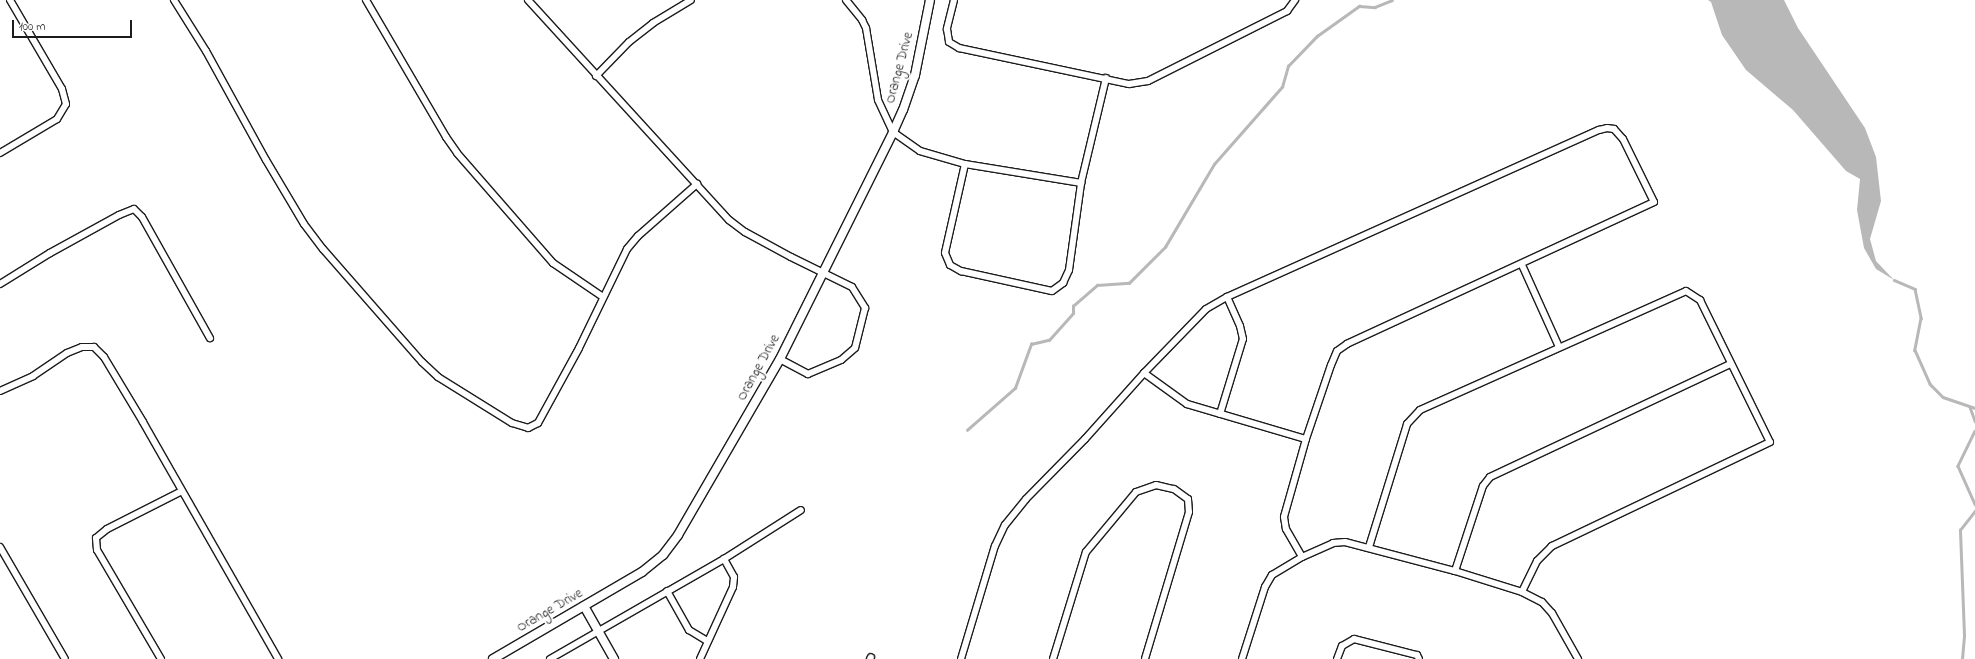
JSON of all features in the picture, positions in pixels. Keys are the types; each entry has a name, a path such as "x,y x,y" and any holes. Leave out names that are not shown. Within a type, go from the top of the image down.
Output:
{"street":[{"path":"0,153 57,120 66,104 62,89 10,0"},
{"path":"174,0 206,51 266,160 304,224 338,267 422,362 449,386 512,423 528,428 538,423 579,348 631,243 697,184"},
{"path":"366,0 446,137 457,153 553,263 603,297"},
{"path":"528,0 596,76 697,184 728,220 745,232 791,257 852,286 865,308 854,348 841,360 808,374 780,358"},
{"path":"596,76 629,42 652,22 691,0"},
{"path":"846,0 862,20 866,28 878,100 893,132 920,151 965,164 1082,183"},
{"name":"Orange Drive","path":"493,659 642,572 663,555 678,535 780,358 893,132 915,75 930,0"},
{"path":"954,0 947,29 949,42 959,48 1129,84 1148,81 1287,11 1295,0"},
{"path":"965,164 945,253 950,265 960,271 1052,291 1063,283 1069,270 1082,183 1106,78"},
{"path":"961,659 995,546 1006,525 1026,499 1085,439 1144,373 1199,315 1227,297 1599,130 1607,128 1614,129 1623,139 1654,202 1522,265 1341,348 1331,365 1306,439 1284,523 1288,534 1302,557"},
{"path":"0,284 57,249 118,215 134,209 142,217 210,338"},
{"path":"1522,265 1559,347"},
{"path":"1369,547 1406,424 1420,410 1686,291 1700,300 1730,364 1770,442 1552,546 1537,561 1522,592"},
{"path":"1220,414 1243,339 1240,326 1227,297"},
{"path":"0,391 33,376 67,352 82,347 94,347 108,364 278,659"},
{"path":"1455,571 1483,486 1490,477 1730,364"},
{"path":"1144,373 1183,402 1306,439"},
{"path":"1053,659 1086,552 1136,492 1156,485 1174,489 1188,499 1189,512 1145,659"},
{"path":"161,659 97,550 96,538 107,529 182,491"},
{"path":"550,659 724,559 801,510"},
{"path":"1242,659 1268,581 1278,571 1302,557 1340,542 1352,542 1455,571 1522,592 1542,602 1552,613 1578,659"},
{"path":"0,547 65,659"},
{"path":"700,659 733,587 734,577 724,559"},
{"path":"667,591 690,630 707,641"},
{"path":"584,606 614,659"},
{"path":"1337,659 1342,646 1354,639 1416,656 1419,659"}],"shaded area":[{"path":"1708,0 1784,0 1798,28 1865,128 1876,157 1881,201 1870,239 1876,261 1894,280 1876,269 1864,248 1857,210 1860,179 1846,171 1793,110 1746,70 1722,35 1711,2"}],"waterway":[{"path":"967,430 1015,388 1031,344 1049,340 1073,313 1073,306 1097,285 1129,283 1165,247 1214,164 1282,87 1288,66 1317,36 1359,6 1375,7 1392,0"},
{"path":"1894,280 1915,289 1921,318 1915,350 1930,384 1943,397 1975,408"},
{"path":"1970,407 1975,421"},
{"path":"1975,431 1958,466 1975,504"},
{"path":"1962,659 1964,635 1960,530 1975,511"}]}
